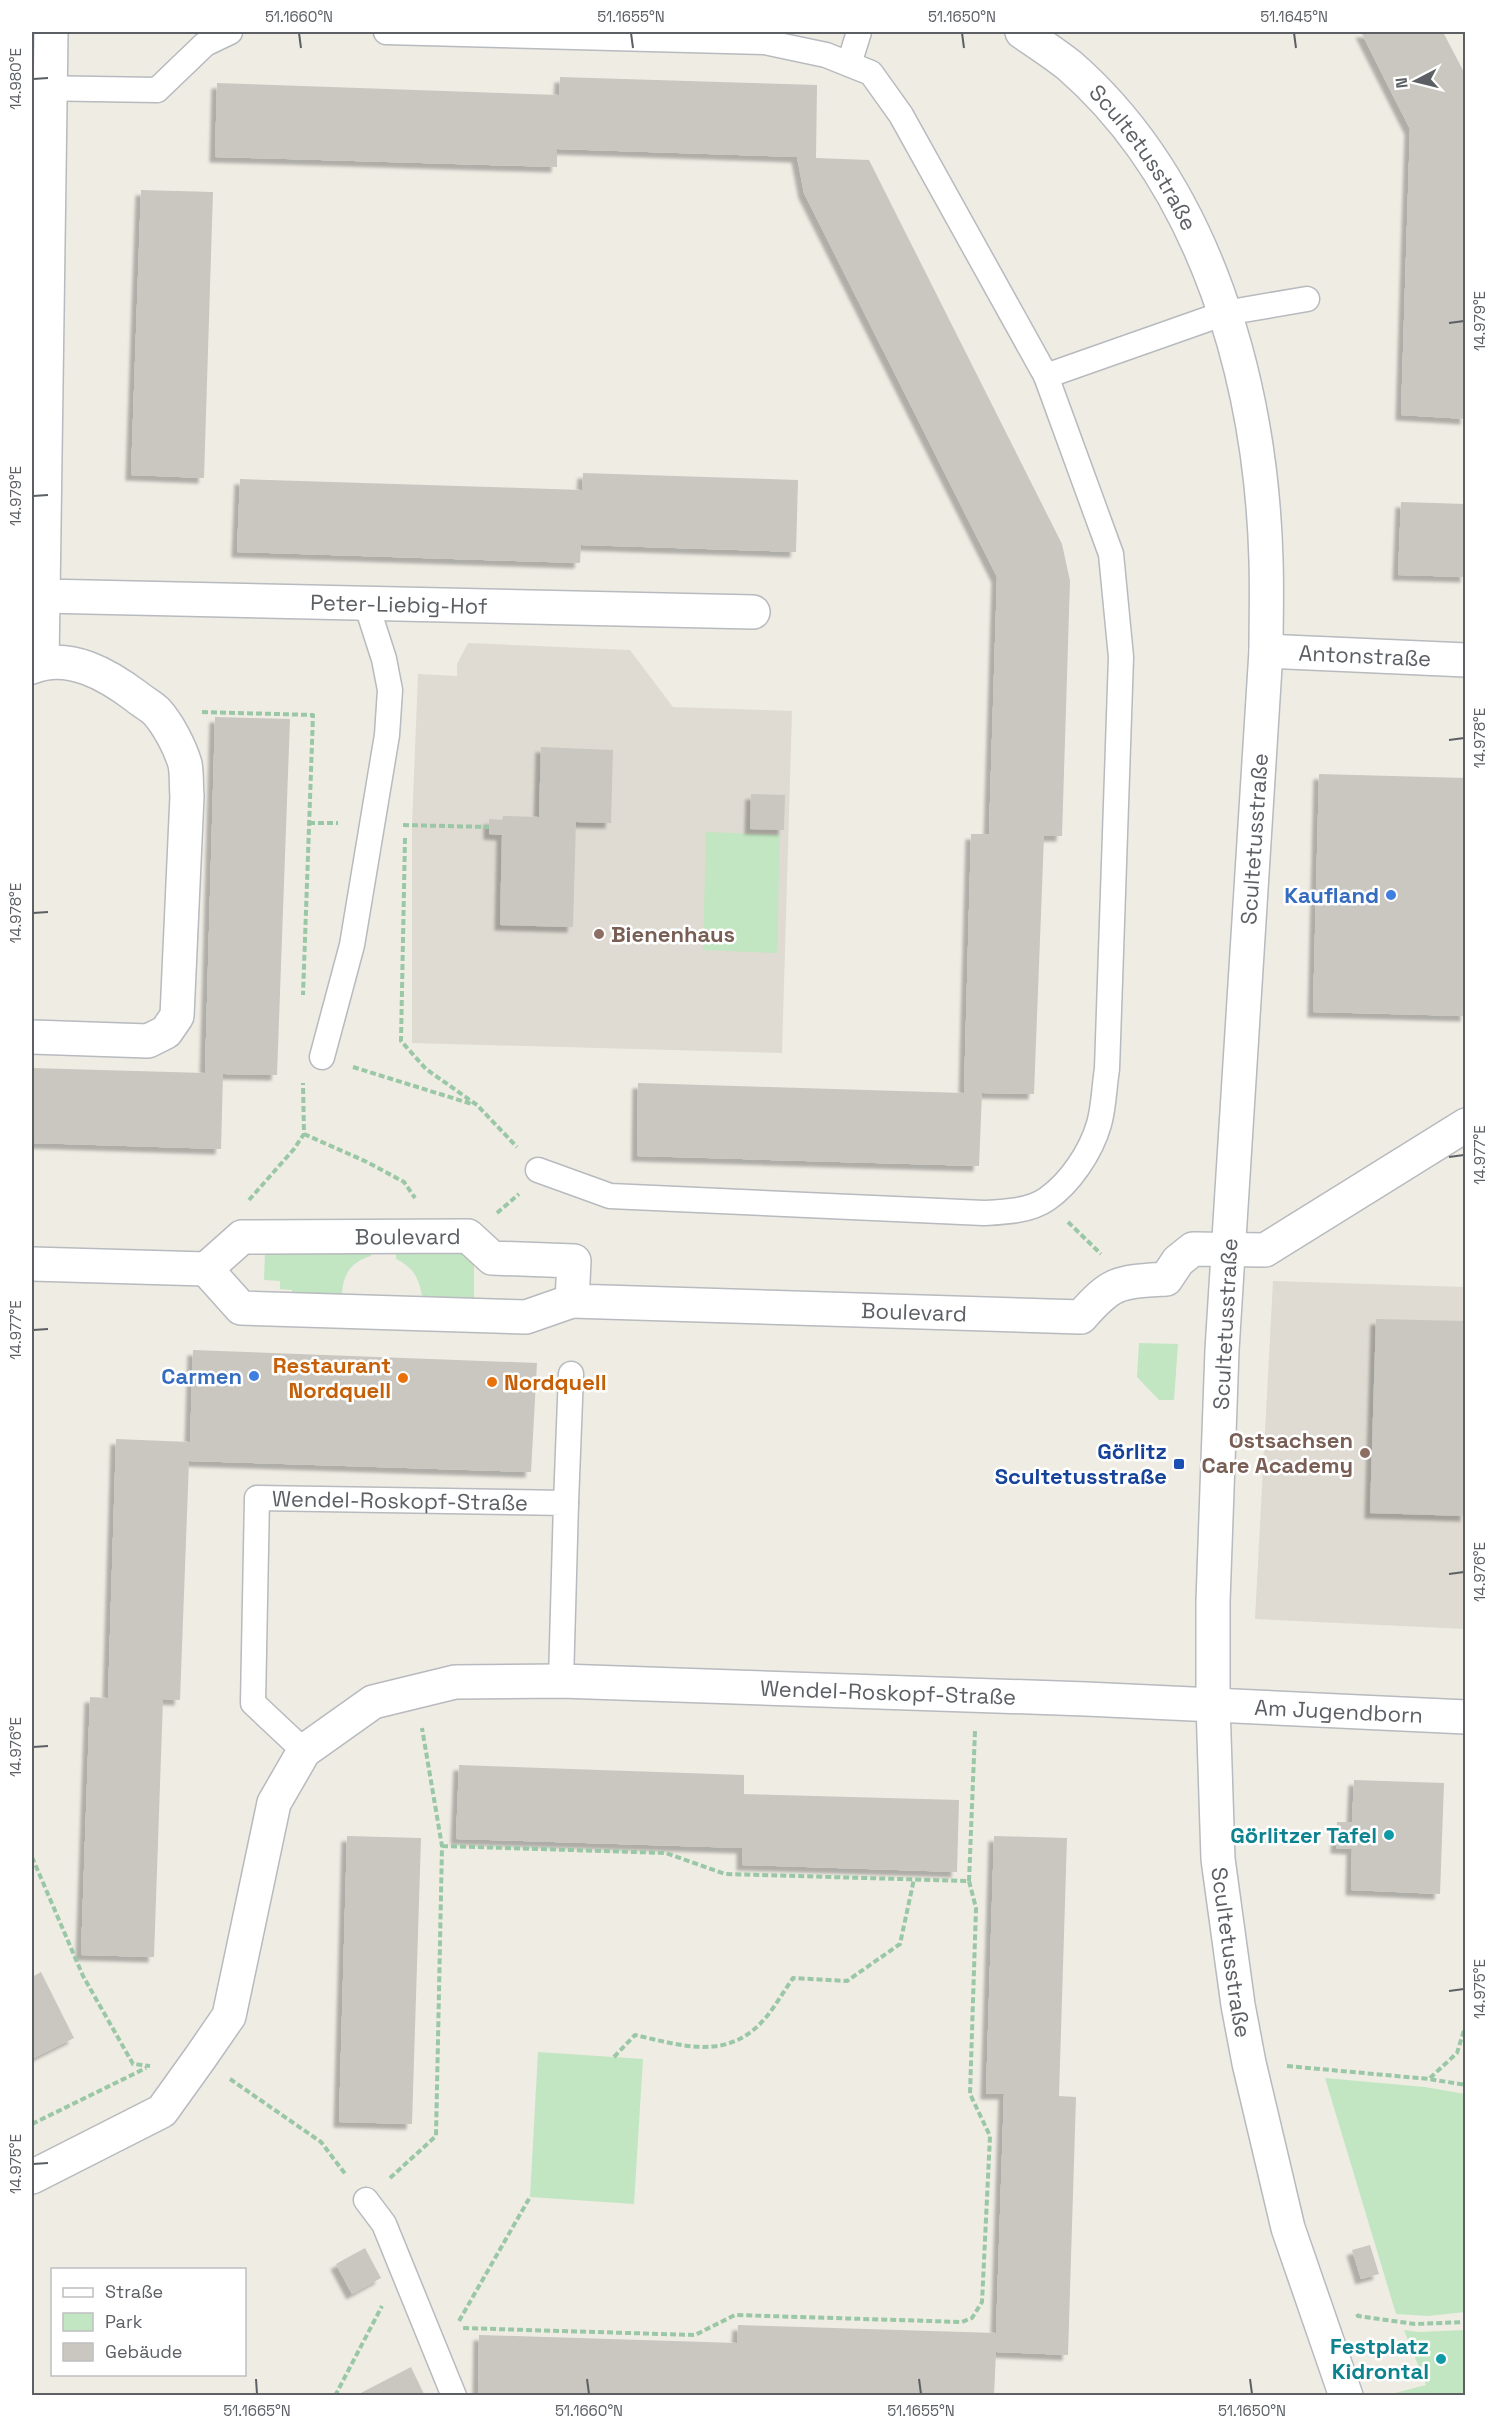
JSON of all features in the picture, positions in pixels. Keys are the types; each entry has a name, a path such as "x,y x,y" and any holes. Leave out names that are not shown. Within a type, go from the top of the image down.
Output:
{"street":[{"path":"32,1037 148,1041 166,1032 177,1016 187,796 184,764 173,738 156,711 117,682 84,667 71,663 37,665 43,596 41,89 51,32"},
{"name":"Scultetusstraße","path":"1022,32 1069,66 1109,106 1147,153 1176,199 1203,252 1225,313 1248,410 1260,478 1266,560 1266,651 1222,1350 1213,1601 1213,1704 1218,1859 1238,2005 1249,2063 1288,2228 1345,2395"},
{"name":"Peter-Liebig-Hof","path":"43,596 753,612"},
{"name":"Antonstraße","path":"1266,651 1466,660"},
{"path":"1228,1250 1265,1250 1466,1125"},
{"name":"Boulevard","path":"572,1301 574,1262 492,1258 468,1236 242,1237 206,1269 241,1308 526,1317 572,1301 1081,1317 1102,1293 1128,1281 1166,1279 1178,1261 1193,1249 1228,1250"},
{"path":"32,1264 206,1269"},
{"name":"Wendel-Roskopf-Straße","path":"32,2177 162,2111 230,2016 274,1803 304,1751 373,1702 455,1682 561,1681 1213,1704"},
{"name":"Am Jugendborn","path":"1213,1704 1466,1717"}],"lane":[{"path":"41,89 157,90 205,44 230,32"},
{"path":"386,32 764,42 826,55 871,73 901,116 1046,376 1111,554 1121,657 1107,1069 1099,1124 1086,1155 1068,1179 1046,1200 1014,1211 984,1213 610,1196 538,1170"},
{"path":"849,64 859,32"},
{"path":"1046,376 1225,313 1307,299"},
{"path":"322,1057 352,945 387,735 390,690 384,658 366,603"},
{"path":"561,1681 571,1374"},
{"name":"Wendel-Roskopf-Straße","path":"304,1751 253,1703 257,1498 566,1503"},
{"path":"366,2200 384,2224 454,2396"}],"path":[{"path":"156,711 313,715 303,999"},
{"path":"406,813 401,1041 426,1069 477,1105 538,1170 514,1200 468,1236"},
{"path":"243,1206 294,1149 304,1134 303,1052 477,1105"},
{"path":"304,1134 368,1162 404,1182 417,1201"},
{"path":"1070,1225 1095,1249"},
{"path":"32,1857 83,1976 133,2064 164,2065 185,2047 321,2142 366,2200 436,2136 442,1846 415,1692"},
{"path":"530,2197 455,2328 694,2336 735,2315 962,2322 972,2318 982,2302 990,2136 970,2094 976,1908 969,1881 977,1695"},
{"path":"442,1846 666,1853 725,1874 969,1881"},
{"path":"614,2057 635,2035 691,2047 731,2044 766,2018 793,1978 847,1981 900,1944 914,1880"},
{"path":"1429,2079 1457,2053 1466,2024"},
{"path":"32,2124 150,2066"},
{"path":"1286,2076 1284,2066 1429,2079 1466,2085"},
{"path":"335,2396 402,2267"},
{"path":"1354,2305 1358,2316 1415,2325 1466,2322"}],"shaded area":[{"name":"Bienenhaus","path":"468,643 630,650 673,707 792,711 782,1053 412,1043 412,825 418,674 457,676 457,664"},
{"name":"Ostsachsen Care Academy","path":"1273,1281 1465,1287 1465,1629 1255,1619"}],"green space":[{"path":"706,832 780,835 777,953 703,950"},
{"path":"396,1246 468,1248 474,1255 474,1298 461,1298 460,1304 435,1304 435,1296 422,1296 414,1274 396,1259"},
{"path":"372,1247 371,1256 353,1265 349,1270 344,1280 342,1294 328,1294 328,1300 291,1299 292,1290 280,1289 280,1281 264,1280 265,1251"},
{"path":"1139,1343 1178,1344 1174,1400 1159,1400 1137,1377"},
{"path":"538,2052 643,2059 634,2204 530,2197"},
{"path":"1325,2078 1425,2087 1465,2094 1465,2312 1428,2316 1396,2314"},
{"name":"Festplatz Kidrontal","path":"1404,2330 1418,2332 1465,2330 1465,2395 1397,2395 1395,2393 1426,2385"}],"building":[{"path":"1361,32 1443,32 1466,76 1466,419 1401,415 1410,129"},
{"path":"560,77 817,85 816,158 869,160 1062,544 1070,581 1062,836 1044,836 1034,1094 982,1093 979,1166 637,1156 638,1083 964,1093 971,834 989,834 997,577 804,193 797,157 557,149 557,167 215,157 217,83 559,95"},
{"path":"141,190 213,192 204,478 131,475"},
{"path":"583,473 798,480 796,552 581,545 580,563 237,552 240,479 582,490"},
{"path":"1401,502 1466,504 1466,577 1398,575"},
{"path":"215,717 290,719 277,1075 223,1074 221,1149 32,1143 32,1068 205,1073"},
{"path":"541,747 613,750 611,823 576,822 573,927 500,925 502,835 489,834 489,819 502,820 503,816 539,817"},
{"name":"Kaufland","path":"1319,774 1466,778 1466,1016 1313,1012"},
{"path":"751,794 785,795 784,830 750,829"},
{"path":"1376,1319 1466,1321 1466,1516 1370,1513"},
{"path":"193,1350 537,1363 531,1472 189,1461 180,1700 163,1699 154,1957 81,1955 90,1697 108,1698 116,1439 190,1442"},
{"path":"459,1765 744,1775 744,1794 959,1800 957,1872 742,1865 742,1848 456,1839"},
{"name":"Görlitzer Tafel","path":"1354,1780 1444,1783 1440,1894 1351,1890 1352,1849 1336,1848 1337,1822 1352,1822"},
{"path":"347,1836 421,1838 412,2124 339,2122"},
{"path":"994,1836 1067,1838 1059,2096 1076,2097 1068,2355 996,2352 994,2396 478,2396 479,2335 737,2343 738,2325 996,2333 1004,2094 986,2094"},
{"path":"41,1972 74,2038 32,2059 32,1977"},
{"path":"1370,2245 1379,2274 1361,2279 1352,2250"},
{"path":"365,2248 381,2278 352,2294 336,2264"},
{"path":"411,2367 425,2396 355,2396"}],"place":[{"name":"Kaufland","path":"1391,895"},
{"name":"Bienenhaus","path":"599,934"},
{"name":"Carmen","path":"254,1376"},
{"name":"Restaurant Nordquell","path":"403,1378"},
{"name":"Nordquell","path":"492,1382"},
{"name":"Ostsachsen Care Academy","path":"1365,1453"},
{"name":"Görlitz Scultetusstraße","path":"1179,1464"},
{"name":"Görlitzer Tafel","path":"1389,1835"},
{"name":"Festplatz Kidrontal","path":"1441,2359"}]}
